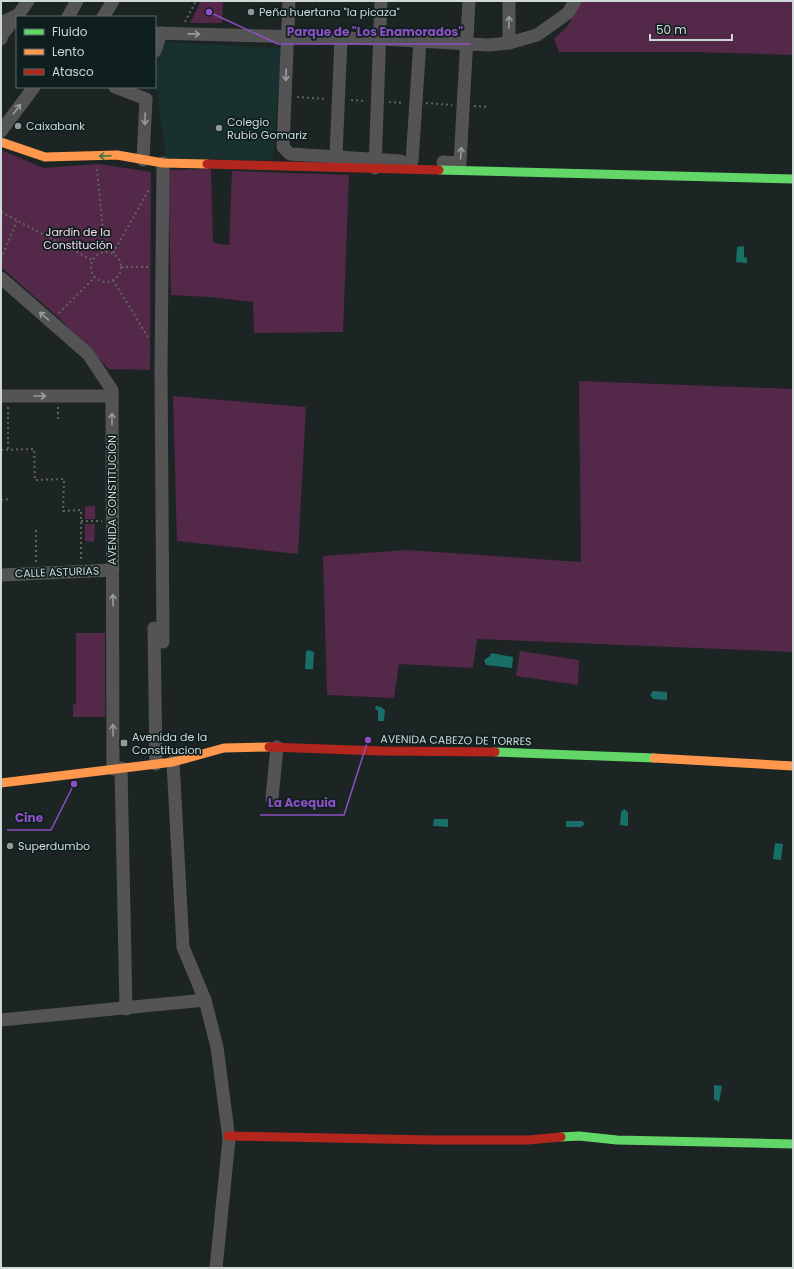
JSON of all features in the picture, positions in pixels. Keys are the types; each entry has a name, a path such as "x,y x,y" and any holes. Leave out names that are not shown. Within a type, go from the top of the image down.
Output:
{"street":[{"path":"1,23 18,15 28,1"},
{"path":"69,16 77,1"},
{"path":"104,16 113,1"},
{"path":"289,1 282,147 290,154 336,156 375,163 412,161 460,162 468,1"},
{"path":"375,163 381,1"},
{"path":"509,1 509,43"},
{"path":"156,45 158,33 380,39 489,45 509,43 536,35 568,13 575,1"},
{"path":"1,39 2,35 16,18"},
{"path":"336,156 341,38"},
{"path":"412,161 420,41"},
{"path":"1,131 33,88"},
{"path":"120,88 142,92 146,99 143,160"},
{"path":"1,142 45,158 117,155 163,163 375,163 793,179"},
{"path":"163,163 161,382 163,642"},
{"name":"AVENIDA CONSTITUCIÓN","path":"1,278 88,354 112,390 112,521 117,768 126,1008"},
{"path":"4,396 112,396"},
{"path":"154,398 156,764"},
{"name":"CALLE ASTURIAS","path":"1,575 113,570"},
{"path":"272,798 277,747"},
{"name":"AVENIDA CABEZO DE TORRES","path":"1,783 173,762 224,748 277,747 663,758 793,766"},
{"path":"173,762 183,947 205,1000 217,1047 228,1136 216,1268"},
{"path":"1,1020 205,1000"},
{"path":"228,1136 433,1140 528,1140 579,1136 617,1140 793,1144"}],"path":[{"path":"179,33 196,1"},
{"path":"96,164 105,251"},
{"path":"114,253 151,187"},
{"path":"1,212 92,260"},
{"path":"1,259 18,221"},
{"path":"105,251 114,253 120,260 121,267 118,276 113,280 104,282 95,278 91,272 92,260 95,255 105,251"},
{"path":"121,267 151,267"},
{"path":"50,322 95,278"},
{"path":"113,280 150,341"},
{"path":"4,396 8,450"},
{"path":"1,450 34,449 35,480 64,479 63,510 81,510 80,571"},
{"path":"1,500 10,499"},
{"path":"81,521 112,521"},
{"path":"36,530 36,573"}],"shaded area":[{"name":"Colegio Rubio Gomariz","path":"163,42 282,48 273,160 166,159 158,97 159,91 151,88 156,88 156,60"}],"green space":[{"path":"201,1 223,1 222,23 190,23"},
{"path":"582,1 793,1 793,55 694,52 559,52 554,39 567,27"},
{"name":"Jardín de la Constitución","path":"1,150 44,168 99,164 151,172 150,370 109,369 59,318 1,267"},
{"path":"211,169 213,243 229,245 232,171 349,175 343,332 254,333 253,302 209,297 171,295 168,170"},
{"path":"579,381 793,389 793,652 477,639 473,668 399,664 394,698 327,695 323,556 407,550 581,562"},
{"path":"173,396 306,407 298,554 177,541"},
{"path":"85,506 95,506 95,519 85,519"},
{"path":"85,524 95,524 94,542 85,541"},
{"path":"76,633 105,633 105,717 73,717 73,705 76,704"},
{"path":"520,651 579,660 578,685 516,676"}],"water":[{"path":"744,246 744,257 747,258 747,263 736,262 737,247"},
{"path":"308,650 314,652 313,669 305,669 306,652"},
{"path":"491,653 513,657 512,668 486,665 484,660 490,656"},
{"path":"653,691 667,692 667,700 653,699 650,695"},
{"path":"376,706 385,710 384,721 378,721 378,711 375,709"},
{"path":"624,809 628,812 628,826 620,825 621,812"},
{"path":"434,819 448,819 448,827 433,826"},
{"path":"566,821 582,821 585,824 581,827 566,827"},
{"path":"775,843 783,844 781,860 773,859"},
{"path":"714,1085 722,1086 719,1102 714,1099"}],"traffic: fast":[{"path":"439,170 793,179"},
{"path":"495,752 654,758"},
{"path":"561,1137 579,1136 617,1140 793,1144"}],"traffic: slow":[{"path":"1,142 45,157 117,155 163,163 207,164"},
{"path":"1,783 173,762 224,748 269,747"},
{"path":"654,758 793,766"}],"traffic: jam":[{"path":"207,164 439,170"},
{"path":"269,747 381,751 495,752"},
{"path":"228,1136 433,1140 528,1140 561,1137"}],"place":[{"name":"Parque de \"Los Enamorados\"","path":"209,12"},
{"name":"Peña huertana \"la picaza\"","path":"251,12"},
{"name":"Caixabank","path":"18,126"},
{"name":"Colegio Rubio Gomariz","path":"219,128"},
{"name":"La Acequia","path":"368,740"},
{"name":"Avenida de la Constitucion","path":"124,743"},
{"name":"Cine","path":"74,784"},
{"name":"Superdumbo","path":"10,846"}]}
